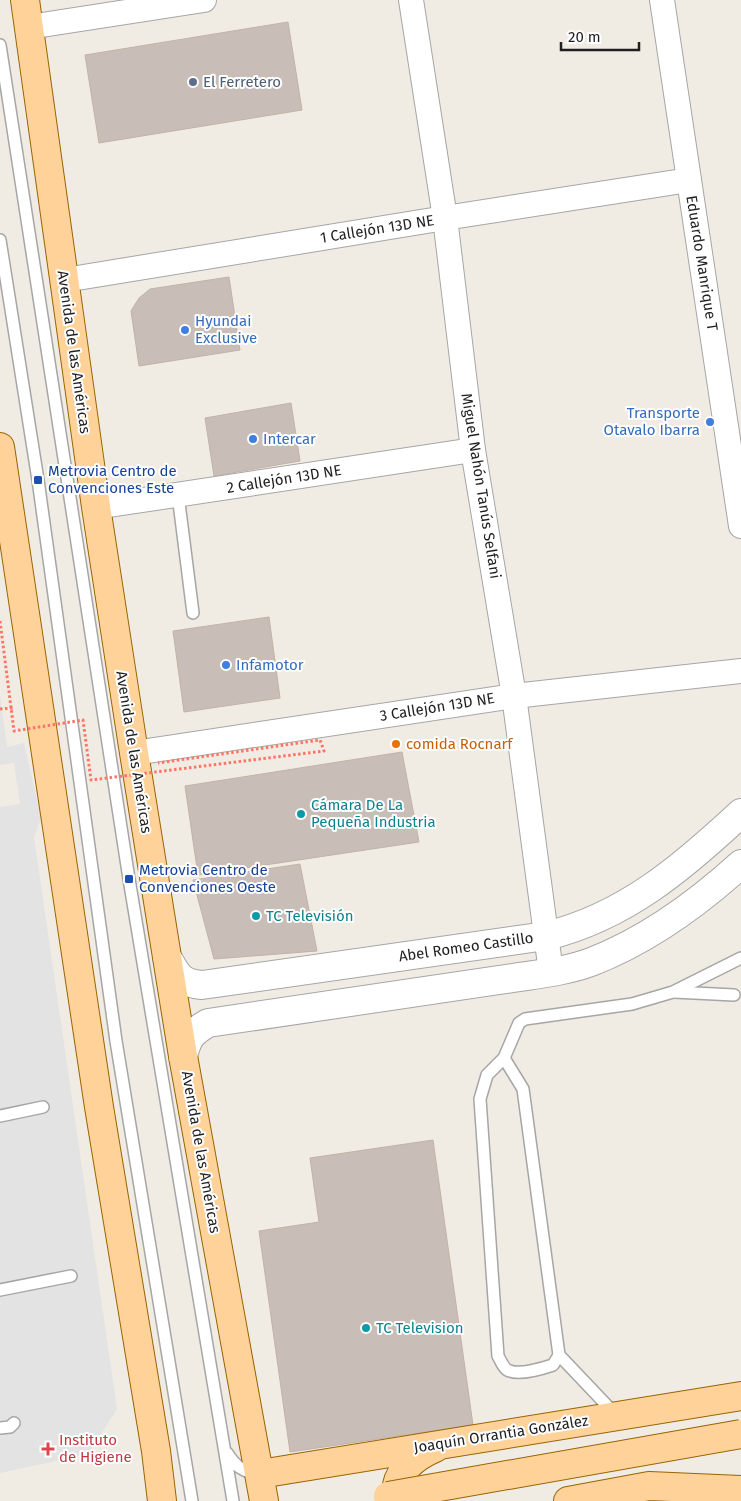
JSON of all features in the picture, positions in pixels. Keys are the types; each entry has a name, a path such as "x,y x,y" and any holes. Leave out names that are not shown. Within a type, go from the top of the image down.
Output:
{"main road":[{"name":"Avenida de las Américas","path":"24,0 96,507 146,758 167,958 264,1501"},
{"path":"0,447 98,1107 156,1451 162,1501"},
{"name":"Joaquín Orrantia González","path":"260,1474 741,1396"},
{"path":"372,1501 388,1496 741,1434"},
{"path":"397,1501 395,1491 402,1471 424,1452 445,1443"},
{"path":"568,1501 649,1486 741,1491"},
{"path":"706,1501 741,1491"}],"street":[{"path":"29,27 204,0"},
{"name":"Miguel Nahón Tanús Selfani","path":"411,0 445,218 473,450 514,696 551,972"},
{"name":"Eduardo Manrique T","path":"662,0 689,180 734,431 741,526"},
{"name":"1 Callejón 13D NE","path":"65,280 689,180"},
{"name":"2 Callejón 13D NE","path":"96,507 473,450"},
{"name":"3 Callejón 13D NE","path":"146,758 514,696 741,671"},
{"name":"Abel Romeo Castillo","path":"167,958 182,980 191,984 202,985 546,936 572,930 606,915 635,899 670,875 741,813"},
{"path":"183,1056 186,1042 191,1034 208,1023 551,972 590,962 631,944 664,925 738,872"}],"lane":[{"name":"Avenida de las Américas","path":"0,45 129,879 233,1501"},
{"path":"0,240 38,480 116,1040 192,1501"},
{"path":"178,495 193,613"},
{"path":"504,1058 523,1089 558,1355 553,1365 538,1370 510,1372 504,1367 498,1356 480,1099 487,1075 504,1058 519,1023 525,1019 632,1004 673,992 741,958"},
{"path":"673,992 734,995"},
{"path":"0,1116 43,1107"},
{"path":"0,1290 72,1276"},
{"path":"558,1355 616,1416"},
{"path":"0,1428 10,1427 14,1424"},
{"path":"224,1447 232,1462 240,1469 249,1473 260,1474"}],"path":[{"path":"0,621 14,731 83,720 91,780 324,751 320,740 146,758"}],"shaded area":[{"path":"0,696 7,747 24,743 41,818 34,837 117,1409 88,1454 0,1473 0,807 20,804 14,763 0,765"}],"building":[{"name":"El Ferretero","path":"288,22 302,110 99,143 85,55"},
{"name":"Hyundai Exclusive","path":"229,277 240,350 139,366 131,311 139,298 150,289"},
{"name":"Intercar","path":"291,403 300,461 214,476 205,418"},
{"name":"Infamotor","path":"269,617 280,698 184,712 173,631"},
{"name":"Cámara De La Pequeña Industria","path":"402,752 419,842 198,875 185,786"},
{"name":"TC Televisión","path":"300,864 317,951 214,959 193,880"},
{"name":"TC Television","path":"433,1140 473,1425 290,1452 259,1231 319,1222 310,1158"}],"place":[{"name":"El Ferretero","path":"193,82"},
{"name":"Hyundai Exclusive","path":"185,330"},
{"name":"Transporte Otavalo Ibarra","path":"710,422"},
{"name":"Intercar","path":"253,439"},
{"name":"Metrovia Centro de Convenciones Este","path":"38,480"},
{"name":"Infamotor","path":"226,665"},
{"name":"comida Rocnarf","path":"396,744"},
{"name":"Cámara De La Pequeña Industria","path":"301,814"},
{"name":"Metrovia Centro de Convenciones Oeste","path":"129,879"},
{"name":"TC Televisión","path":"256,916"},
{"name":"TC Television","path":"366,1328"},
{"name":"Instituto de Higiene","path":"48,1449"}]}
